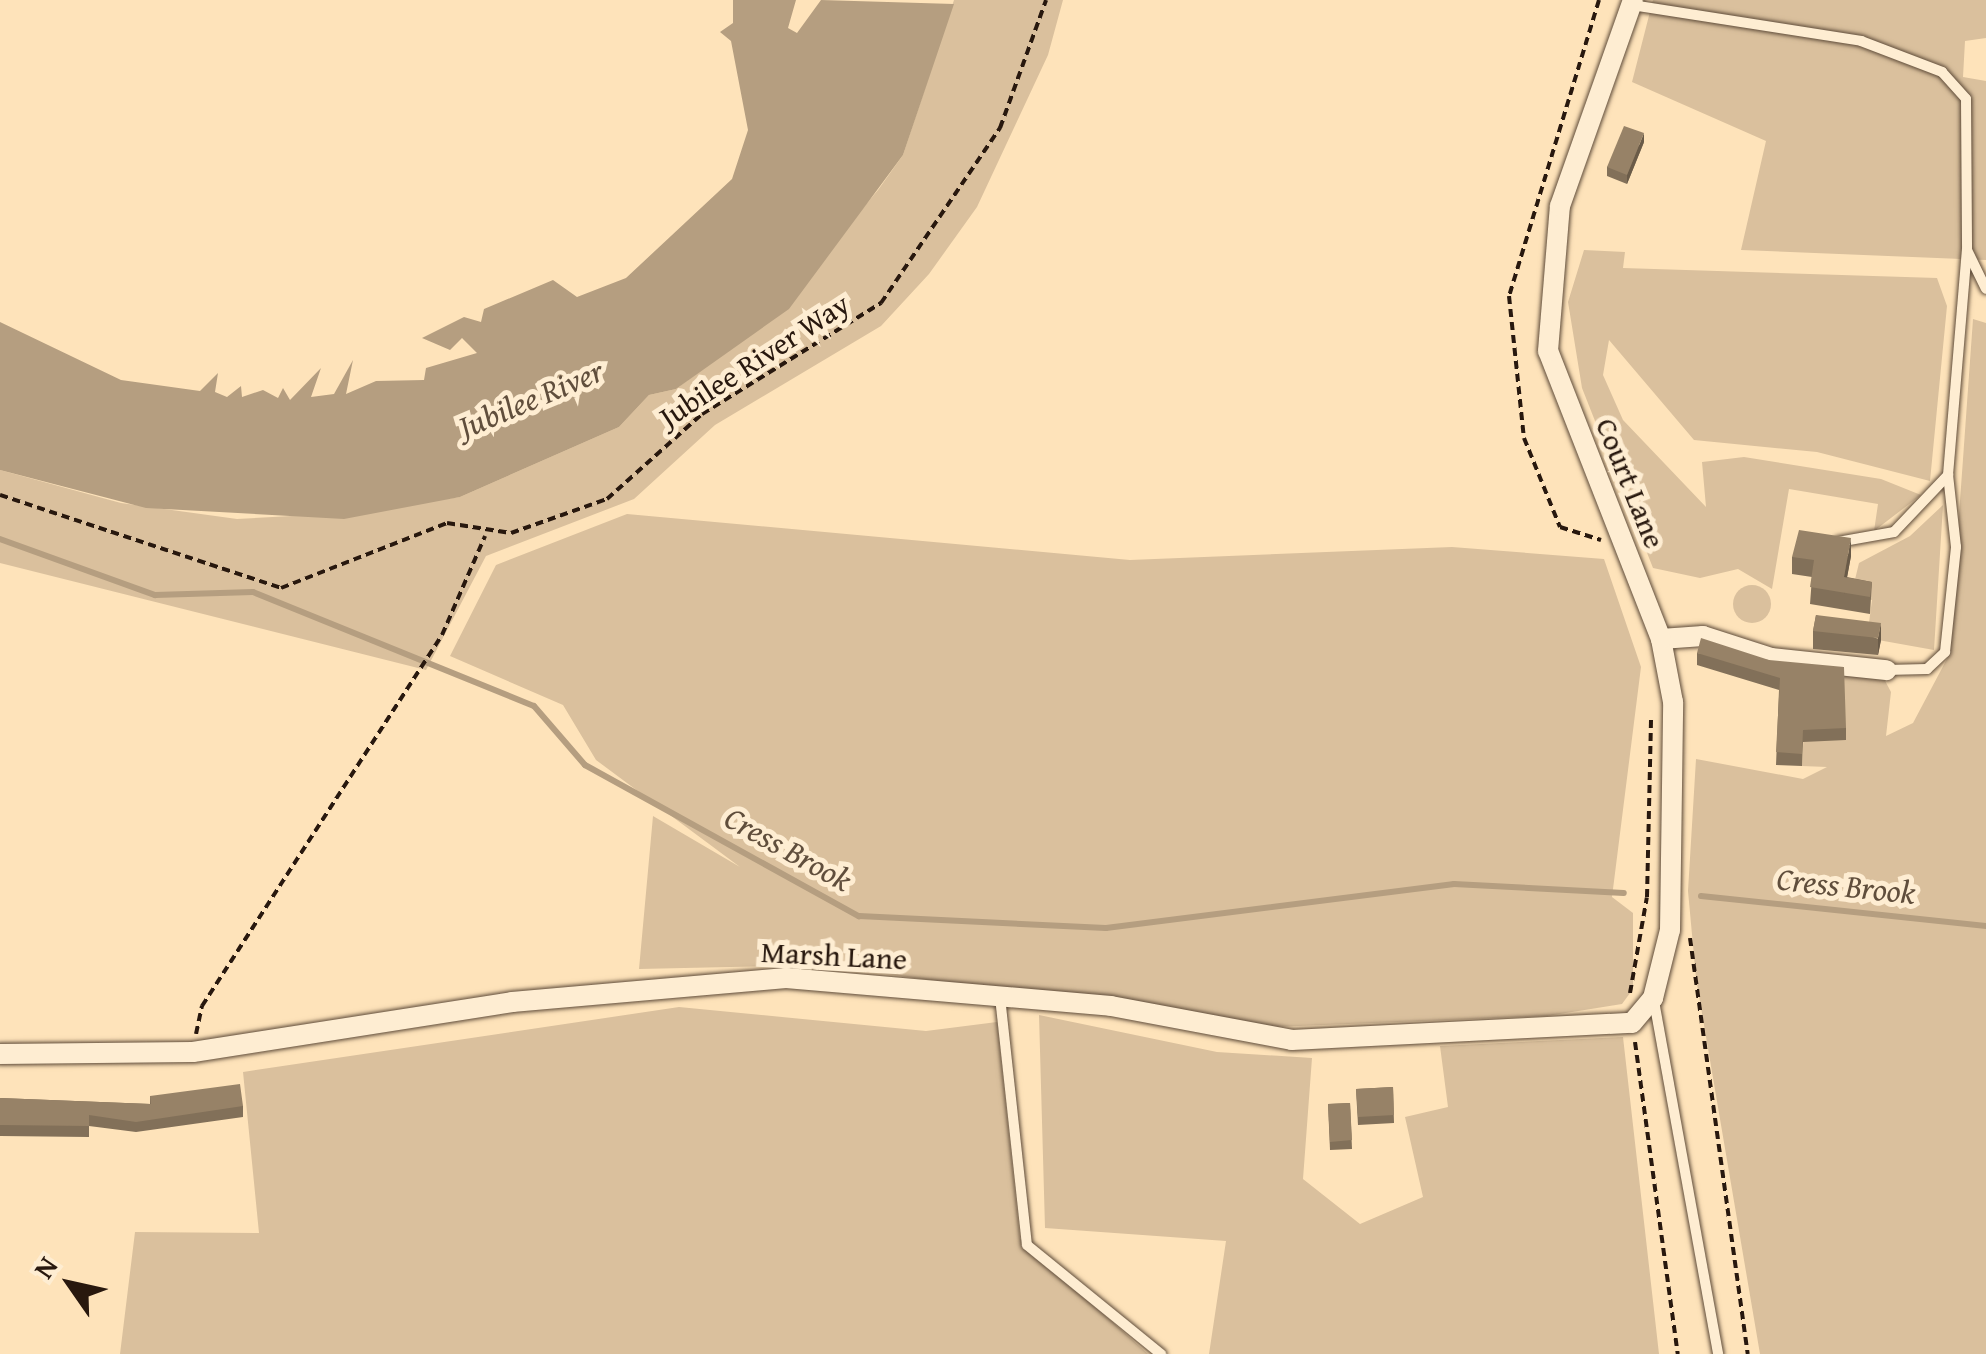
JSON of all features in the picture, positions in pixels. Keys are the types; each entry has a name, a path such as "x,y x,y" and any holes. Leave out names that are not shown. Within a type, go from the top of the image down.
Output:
{"street":[{"name":"Court Lane","path":"1632,3 1560,206 1548,351 1661,639 1673,702 1670,930 1654,998"},
{"path":"1661,639 1704,636 1771,658 1886,670"},
{"name":"Marsh Lane","path":"0,1054 193,1052 512,1002 786,978 1000,996 1292,1040 1632,1023"},
{"path":"1632,1023 1654,998"}],"lane":[{"path":"1632,3 1861,41 1942,72 1966,99 1967,250 1948,475 1956,518 1945,652 1926,668 1886,670"},
{"path":"1967,250 1986,289"},
{"path":"1816,538 1852,544 1894,532 1948,475"},
{"path":"1000,996 1027,1245 1162,1354"},
{"path":"1654,998 1718,1354"}],"path":[{"name":"Jubilee River Way","path":"0,495 281,588 447,523 485,536 607,499 702,414 881,303 1000,128 1046,0"},
{"path":"1599,0 1509,296 1524,438 1560,527 1602,540 1609,558"},
{"path":"193,1052 202,1006 442,635 485,536"},
{"path":"1652,699 1647,897 1630,977 1632,1023 1678,1354"},
{"path":"1690,931 1748,1354"}],"shaded area":[{"path":"954,0 1063,0 1048,55 977,207 929,274 881,326 715,425 634,499 486,556 426,670 0,563 0,470 121,503 237,519 347,513 460,497 619,427 649,395 676,389 770,319 878,190 903,155"},
{"path":"1653,0 1986,0 1986,38 1965,41 1963,77 1986,81 1986,260 1741,250 1766,141 1632,82"},
{"path":"1584,250 1625,252 1623,268 1937,278 1947,306 1930,481 1817,452 1694,440 1609,340 1603,375 1623,420 1706,507 1702,462 1744,457 1881,479 1921,495 1874,531 1878,504 1789,489 1772,589 1738,569 1700,578 1653,568 1582,388 1568,302"},
{"path":"1973,319 1986,323 1986,1354 1760,1354 1696,978 1688,891 1696,759 1803,779 1827,767 1802,766 1807,672 1882,675 1891,692 1886,736 1913,723 1949,655"},
{"path":"1943,505 1934,650 1867,638 1872,600 1851,596 1859,563 1910,536"},
{"path":"627,514 1130,560 1452,547 1604,559 1641,667 1612,897 1633,913 1633,989 1622,1004 1547,1016 1274,1027 819,965 639,969 653,816 740,867 596,760 563,705 450,656 496,565"},
{"path":"1752,585 1765,591 1771,604 1765,617 1752,623 1739,617 1733,604 1739,591"},
{"path":"679,1007 926,1031 997,1022 1020,1239 1148,1354 120,1354 135,1232 259,1233 243,1072"},
{"path":"1039,1015 1217,1052 1312,1058 1303,1179 1360,1224 1423,1197 1405,1117 1448,1107 1440,1046 1623,1037 1659,1354 1209,1354 1226,1241 1045,1228"}],"water":[{"name":"Jubilee River","path":"733,0 796,0 788,28 797,33 821,0 954,4 903,155 789,309 676,389 649,395 619,427 460,497 344,519 146,508 0,470 0,322 121,380 200,391 218,373 215,392 227,397 241,386 242,397 263,390 278,398 283,388 290,400 321,368 311,397 334,394 353,360 346,394 376,381 424,380 426,368 477,353 462,338 450,350 422,338 464,317 481,322 484,309 553,280 577,297 626,278 732,179 748,130 731,41 720,32 733,23"}],"building":[{"path":"1624,126 1644,133 1627,175 1607,167"},
{"path":"1799,530 1851,538 1844,577 1872,582 1870,597 1810,587 1814,560 1792,557"},
{"path":"1816,615 1881,623 1878,638 1813,631"},
{"path":"1701,638 1769,660 1844,667 1846,728 1803,730 1802,754 1776,752 1780,678 1697,653"},
{"path":"240,1084 243,1106 136,1122 89,1115 89,1126 0,1125 0,1098 151,1104 150,1096"},
{"path":"1393,1087 1394,1115 1358,1117 1356,1089"},
{"path":"1350,1103 1352,1140 1330,1142 1328,1104"}],"waterway":[{"name":"Cress Brook","path":"0,539 155,595 253,592 534,706 585,765 859,916 1106,928 1454,884 1624,893"},
{"name":"Cress Brook","path":"1701,896 1986,926"}]}
